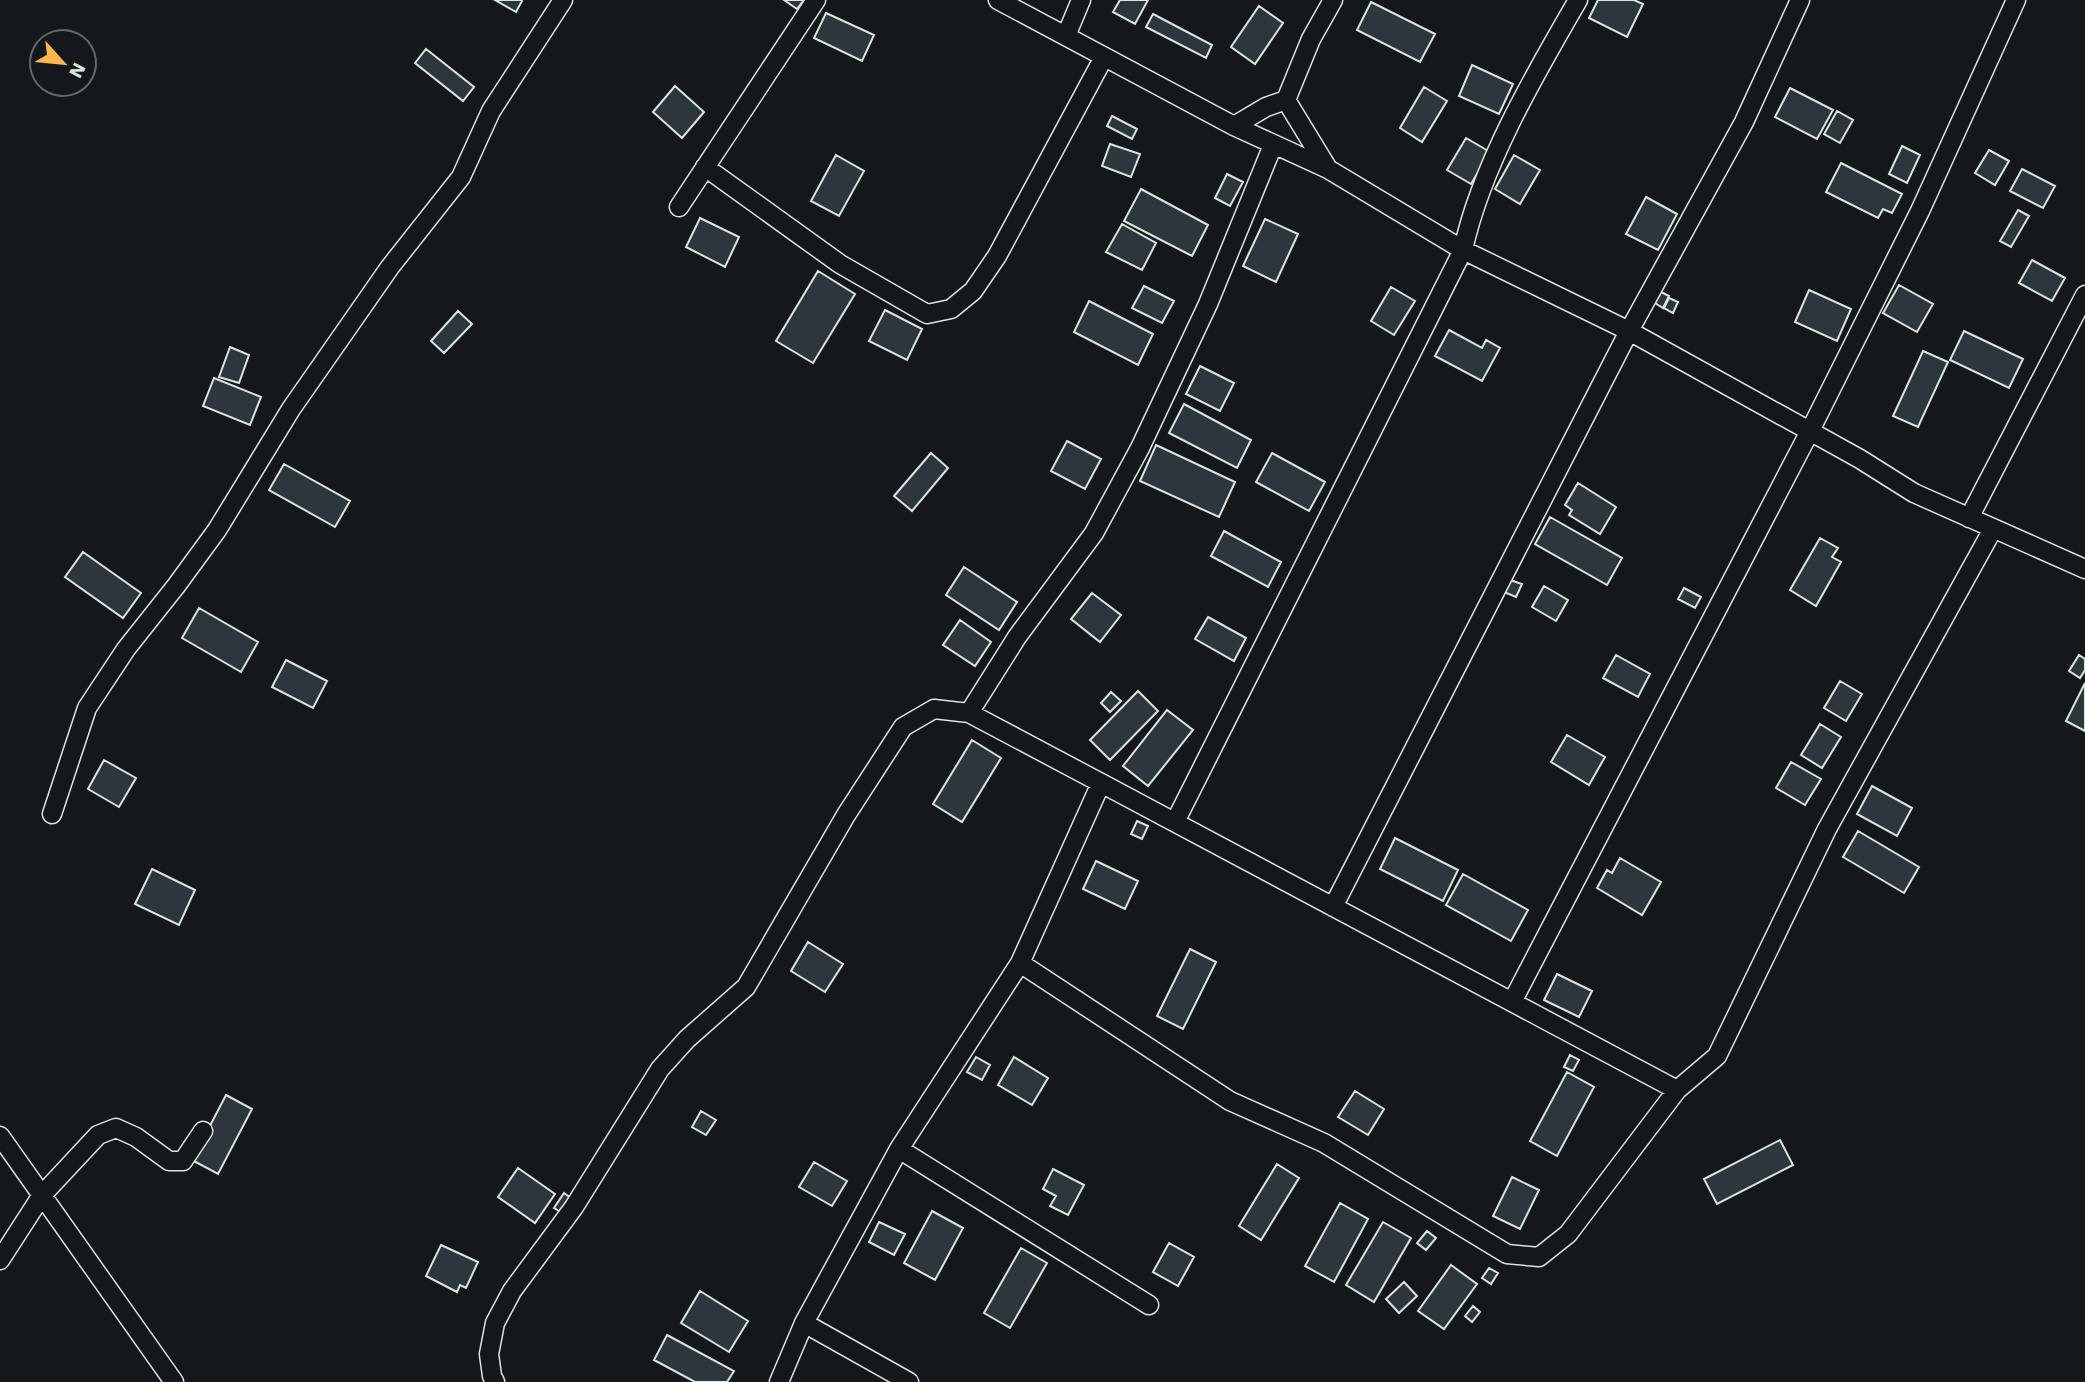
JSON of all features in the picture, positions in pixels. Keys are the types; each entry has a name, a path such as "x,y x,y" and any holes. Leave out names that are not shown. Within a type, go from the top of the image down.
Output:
{"street":[{"path":"52,814 87,708 126,649 217,530 291,409 390,267 461,177 491,111 563,0"},
{"path":"679,207 816,0"},
{"path":"998,0 1234,126 1328,169 1463,250 1629,331 1810,431 1914,493 2085,569"},
{"path":"1066,36 1081,0"},
{"path":"1234,126 1260,110 1286,100 1311,39 1333,0"},
{"path":"1175,822 1463,250 1469,222 1502,142 1578,0"},
{"path":"1754,81 1773,46 1790,0"},
{"path":"1333,906 1629,331 1744,122 1800,0"},
{"path":"1512,1002 1810,431 1920,211 2016,0"},
{"path":"705,167 840,264 928,314 951,309 973,290 997,256 1104,57"},
{"path":"1286,100 1328,169"},
{"path":"969,713 1017,637 1094,533 1140,448 1208,304 1273,145"},
{"path":"1969,518 2085,295"},
{"path":"1020,963 1230,1101 1324,1143 1507,1254 1539,1257 1568,1234 1677,1090 1717,1056 1827,829 1993,529"},
{"path":"495,1382 489,1354 495,1323 512,1290 574,1207 660,1069 687,1039 746,988 846,815 903,727 934,709 969,713 1677,1090"},
{"path":"779,1382 804,1323 900,1149 1020,963 1101,783"},
{"path":"0,1260 42,1195 98,1135 116,1128 136,1137 169,1161 183,1161 203,1131"},
{"path":"0,1136 174,1382"},
{"path":"900,1149 1149,1305"},
{"path":"804,1323 909,1382"}],"building":[{"path":"495,0 521,0 522,1 516,12"},
{"path":"784,0 804,0 797,9"},
{"path":"1120,0 1148,0 1135,24 1113,12"},
{"path":"1598,0 1634,0 1643,4 1627,37 1589,18"},
{"path":"1371,2 1435,34 1420,62 1357,30"},
{"path":"1259,6 1283,23 1255,64 1231,47"},
{"path":"826,13 874,35 862,61 814,38"},
{"path":"1153,14 1212,45 1206,58 1146,27"},
{"path":"426,49 474,87 463,101 415,63"},
{"path":"1472,65 1513,84 1499,114 1459,96"},
{"path":"675,86 704,112 682,138 653,112"},
{"path":"1424,87 1447,101 1422,142 1400,128"},
{"path":"1790,88 1833,110 1817,139 1775,117"},
{"path":"1837,111 1853,120 1840,143 1824,134"},
{"path":"1112,116 1137,129 1132,139 1107,126"},
{"path":"1466,138 1490,152 1471,184 1447,170"},
{"path":"1110,144 1140,154 1131,177 1102,166"},
{"path":"1902,146 1920,155 1907,183 1889,174"},
{"path":"1989,150 2009,161 1995,185 1975,173"},
{"path":"836,155 864,171 839,216 811,201"},
{"path":"1514,155 1540,170 1520,204 1495,189"},
{"path":"1841,163 1902,194 1892,213 1883,209 1878,218 1826,192"},
{"path":"2022,169 2055,186 2043,208 2010,191"},
{"path":"1227,174 1243,182 1230,206 1215,198"},
{"path":"1141,189 1208,225 1192,256 1124,221"},
{"path":"1646,197 1677,214 1658,250 1626,234"},
{"path":"2018,210 2029,216 2011,247 2000,241"},
{"path":"700,218 739,237 725,267 686,247"},
{"path":"1265,219 1298,234 1276,282 1243,266"},
{"path":"1122,224 1156,243 1142,270 1106,252"},
{"path":"2032,260 2065,278 2052,301 2019,283"},
{"path":"818,271 855,294 813,363 776,341"},
{"path":"1899,285 1933,304 1917,332 1883,313"},
{"path":"1144,286 1174,301 1162,323 1132,308"},
{"path":"1391,287 1415,301 1394,335 1371,321"},
{"path":"1809,290 1851,309 1837,341 1795,322"},
{"path":"1661,292 1669,296 1663,308 1655,303"},
{"path":"1669,298 1678,302 1673,313 1664,308"},
{"path":"1089,301 1153,334 1138,365 1074,332"},
{"path":"885,310 922,329 907,360 869,341"},
{"path":"458,311 472,324 444,353 431,341"},
{"path":"1449,330 1482,348 1486,340 1500,348 1482,381 1435,356"},
{"path":"1964,331 2023,359 2009,388 1950,360"},
{"path":"230,347 249,355 239,383 219,377"},
{"path":"1923,351 1948,362 1918,427 1893,416"},
{"path":"1200,366 1234,383 1220,411 1186,394"},
{"path":"214,378 261,397 250,425 203,406"},
{"path":"1184,404 1251,440 1237,468 1169,433"},
{"path":"1067,441 1101,459 1085,489 1051,471"},
{"path":"1156,445 1235,482 1219,517 1140,481"},
{"path":"931,453 948,468 912,511 894,496"},
{"path":"1272,453 1325,482 1309,511 1256,482"},
{"path":"284,464 350,501 335,527 269,490"},
{"path":"1578,483 1616,507 1600,534 1569,515 1572,510 1565,505"},
{"path":"1550,517 1622,558 1607,585 1535,544"},
{"path":"1224,531 1281,562 1268,587 1211,556"},
{"path":"1820,538 1838,548 1832,557 1841,562 1816,606 1790,590"},
{"path":"83,552 141,593 123,618 65,577"},
{"path":"964,567 1017,602 999,630 946,595"},
{"path":"1510,580 1522,584 1516,597 1504,592"},
{"path":"1544,586 1568,600 1556,621 1532,607"},
{"path":"1684,588 1701,597 1695,608 1678,599"},
{"path":"1092,593 1121,615 1100,642 1071,619"},
{"path":"199,608 258,642 241,672 182,638"},
{"path":"1208,617 1246,638 1234,661 1195,639"},
{"path":"960,620 991,642 975,666 943,645"},
{"path":"1616,655 1650,674 1638,697 1603,678"},
{"path":"2079,655 2085,659 2085,670 2080,678 2069,671"},
{"path":"286,660 327,681 313,708 272,687"},
{"path":"1840,681 1862,694 1846,721 1824,708"},
{"path":"2085,683 2085,731 2066,721"},
{"path":"1138,691 1158,711 1110,760 1090,740"},
{"path":"1111,692 1121,701 1110,712 1101,703"},
{"path":"1167,710 1193,730 1148,786 1123,766"},
{"path":"1820,724 1841,737 1822,768 1801,755"},
{"path":"1567,735 1605,757 1589,785 1551,762"},
{"path":"972,740 1001,758 962,822 933,804"},
{"path":"104,760 136,778 119,807 88,789"},
{"path":"1791,762 1821,779 1805,805 1776,788"},
{"path":"1872,786 1912,808 1897,836 1857,814"},
{"path":"1137,821 1148,826 1142,839 1131,834"},
{"path":"1858,831 1919,867 1904,893 1843,857"},
{"path":"1395,838 1458,870 1443,901 1380,869"},
{"path":"1620,858 1661,882 1642,915 1597,888 1607,870 1612,873"},
{"path":"1096,861 1138,881 1125,909 1083,889"},
{"path":"152,869 195,890 179,925 135,904"},
{"path":"1463,874 1528,910 1511,941 1446,905"},
{"path":"808,942 843,964 825,992 791,971"},
{"path":"1190,949 1216,962 1183,1029 1157,1016"},
{"path":"1557,974 1592,991 1579,1017 1544,1000"},
{"path":"1570,1055 1579,1060 1573,1071 1564,1067"},
{"path":"976,1057 990,1065 982,1080 967,1072"},
{"path":"1014,1057 1048,1078 1032,1105 998,1085"},
{"path":"1567,1072 1594,1087 1557,1156 1530,1141"},
{"path":"1355,1091 1384,1109 1368,1135 1338,1117"},
{"path":"226,1095 252,1109 218,1174 192,1160"},
{"path":"701,1111 716,1120 706,1135 692,1127"},
{"path":"1780,1140 1793,1165 1717,1204 1704,1179"},
{"path":"814,1162 847,1181 832,1206 799,1187"},
{"path":"1277,1164 1299,1178 1261,1240 1239,1226"},
{"path":"518,1168 555,1194 535,1223 498,1197"},
{"path":"1053,1169 1084,1185 1068,1215 1050,1206 1056,1196 1043,1189"},
{"path":"1512,1177 1539,1190 1520,1229 1493,1216"},
{"path":"564,1193 572,1199 562,1213 554,1208"},
{"path":"1340,1203 1368,1219 1334,1282 1305,1266"},
{"path":"932,1211 963,1228 935,1280 904,1263"},
{"path":"879,1222 905,1234 894,1255 869,1242"},
{"path":"1383,1222 1411,1238 1374,1302 1346,1285"},
{"path":"1427,1231 1436,1238 1426,1250 1417,1243"},
{"path":"1169,1243 1194,1257 1178,1286 1153,1272"},
{"path":"441,1245 478,1262 466,1288 460,1285 457,1292 426,1276"},
{"path":"1021,1248 1047,1263 1010,1328 984,1313"},
{"path":"1451,1265 1477,1284 1444,1329 1418,1311"},
{"path":"1489,1268 1498,1273 1491,1284 1482,1278"},
{"path":"1404,1282 1417,1296 1399,1313 1386,1299"},
{"path":"700,1291 748,1321 729,1352 681,1323"},
{"path":"1473,1306 1480,1312 1472,1322 1465,1316"},
{"path":"667,1335 734,1371 727,1382 695,1382 654,1360"}]}
